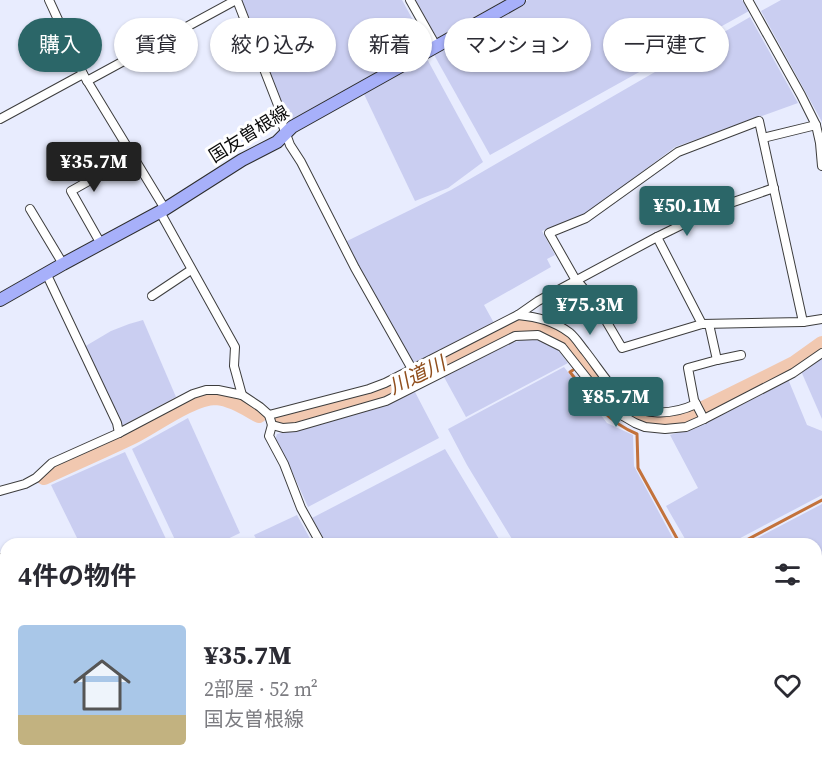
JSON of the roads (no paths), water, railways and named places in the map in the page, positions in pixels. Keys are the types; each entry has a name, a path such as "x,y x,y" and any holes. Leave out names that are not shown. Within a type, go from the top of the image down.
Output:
{"main road":[{"name":"国友曽根線","path":"0,300 162,211 242,160 277,142 292,128 519,0"}],"street":[{"path":"49,0 85,77 133,156 191,270 235,347 234,366 242,395"},
{"path":"0,119 237,0 278,105 290,145 412,369"},
{"path":"410,0 436,46"},
{"path":"748,0 816,125 822,166"},
{"path":"803,322 759,121 678,152 586,218 549,233 574,277 595,302 622,348 705,324 803,322 822,319"},
{"path":"763,138 816,125"},
{"path":"101,244 71,191 133,156"},
{"path":"269,415 369,389 518,315 657,237 716,208 774,188"},
{"path":"30,209 63,264"},
{"path":"657,237 705,324 717,360"},
{"path":"152,296 191,270"},
{"path":"46,273 117,423 119,433"},
{"path":"518,315 545,319 572,334 619,395 638,408 648,411 667,413 699,411 793,373 822,353"},
{"path":"272,425 282,428 296,426 377,404 506,340 523,335 551,340 562,347 611,409 634,423 654,428 686,427 699,411"},
{"path":"699,411 688,368 741,355"},
{"path":"0,492 25,484 36,478 52,463 119,433 193,394 206,390 218,390 242,395 269,415 272,425 269,436 284,464 301,508 318,538"}],"waterway":[{"path":"281,420 338,407 394,388 510,330 534,327 552,332 567,342 579,355 615,402 637,416 658,420 685,418 794,364 822,344"},
{"path":"573,370 570,372 599,408 617,423 637,434 638,468 677,538"},
{"name":"川道川","path":"44,477 133,436 185,406 206,398 227,399 259,415"},
{"path":"750,538 822,500"}]}
